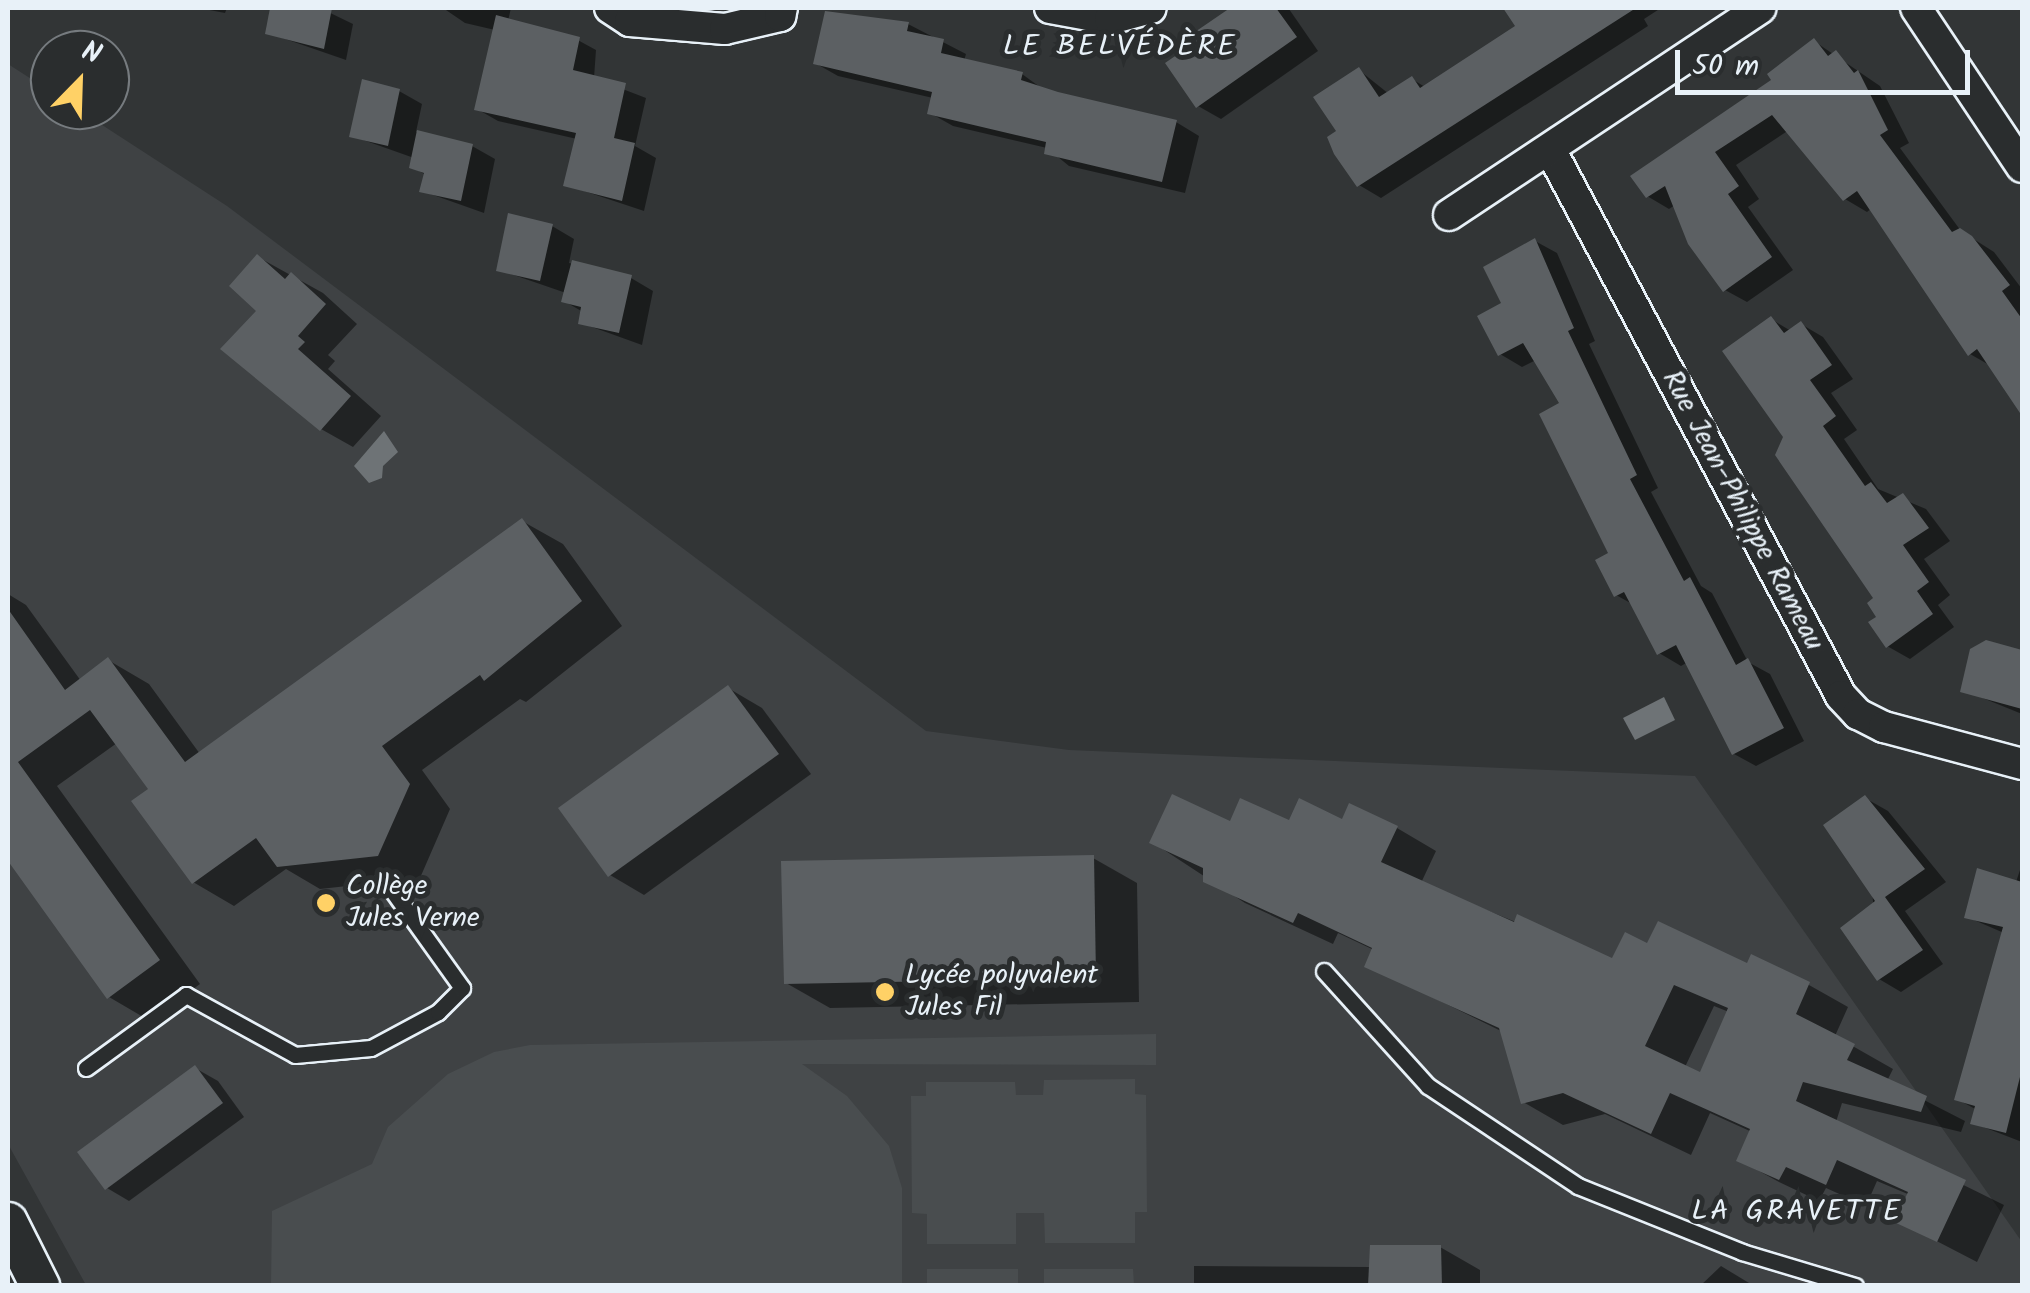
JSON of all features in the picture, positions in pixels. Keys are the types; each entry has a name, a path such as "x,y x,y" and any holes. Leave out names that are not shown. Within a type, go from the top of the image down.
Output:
{"street":[{"path":"610,8 630,20 725,30 780,16 782,8"},
{"path":"1050,8 1110,20 1150,8"},
{"path":"1448,216 1551,151 1760,8"},
{"path":"1916,8 2022,167"},
{"name":"Rue Jean-Philippe Rameau","path":"1551,151 1841,696 1858,714 1884,727 2022,764"},
{"path":"8,1222 40,1286"}],"lane":[{"path":"86,1068 186,994 295,1055 371,1048 438,1012 462,988 384,879"},
{"path":"1324,971 1428,1086 1578,1186 1742,1252 1854,1286"}],"shaded area":[{"path":"8,64 30,78 30,130 110,130 227,206 926,731 1069,750 1695,776 2022,1242 2022,1285 86,1285 8,1144"},
{"path":"384,431 398,452 383,466 382,478 369,483 354,466"},
{"path":"1664,697 1675,720 1635,740 1623,718"},
{"path":"1156,1034 1156,1065 802,1064 847,1096 889,1146 902,1188 902,1285 271,1285 272,1211 372,1164 388,1127 448,1074 494,1052 530,1045"},
{"path":"1135,1079 1135,1094 1146,1095 1147,1212 1135,1212 1135,1243 1045,1243 1044,1213 1016,1213 1016,1244 927,1244 927,1214 912,1213 911,1096 926,1096 926,1082 1015,1082 1016,1095 1043,1095 1044,1080"},
{"path":"927,1269 1018,1269 1018,1285 927,1285"},
{"path":"1044,1269 1133,1269 1134,1285 1044,1285"}],"building":[{"path":"270,8 332,8 324,49 265,34"},
{"path":"1230,8 1276,8 1297,37 1196,108 1165,63 1197,41 1192,34"},
{"path":"1503,8 1636,8 1357,187 1334,154 1327,137 1336,131 1313,97 1359,67 1379,97 1412,76 1420,88 1515,26"},
{"path":"825,11 909,22 907,31 944,39 941,53 1023,72 1021,80 1058,92 1177,120 1162,182 1044,154 1046,142 927,114 932,92 813,64"},
{"path":"496,15 580,37 573,70 626,83 614,138 635,143 622,201 563,186 576,133 474,110"},
{"path":"1814,38 1828,56 1836,50 1854,73 1858,70 1888,130 1880,135 1952,232 1960,228 1972,236 2010,285 2002,291 2022,319 2022,416 1977,349 1968,356 1857,191 1843,201 1772,115 1715,152 1739,186 1728,194 1772,257 1723,292 1688,244 1665,186 1646,198 1630,176 1771,80 1767,74"},
{"path":"362,79 400,89 388,146 349,137"},
{"path":"417,130 473,144 461,201 419,192 424,173 409,168"},
{"path":"508,213 553,224 540,281 496,271"},
{"path":"1535,238 1574,328 1568,331 1637,475 1630,479 1684,581 1690,577 1736,665 1748,658 1784,728 1732,755 1676,645 1657,655 1624,592 1614,597 1595,560 1608,553 1539,414 1559,403 1523,343 1498,356 1477,316 1501,303 1483,267"},
{"path":"257,254 285,279 291,272 326,304 298,336 305,342 298,349 351,396 320,431 220,349 256,311 229,286"},
{"path":"572,260 632,275 619,333 578,324 581,307 561,302"},
{"path":"1771,316 1784,333 1801,321 1832,365 1810,380 1836,416 1823,426 1865,486 1871,482 1887,503 1903,493 1929,528 1903,545 1929,582 1917,591 1933,614 1886,648 1868,622 1876,617 1867,603 1873,598 1775,455 1783,437 1722,351"},
{"path":"522,518 582,601 484,681 480,675 382,746 410,784 378,856 277,867 256,838 192,884 131,801 148,789 90,710 18,762 160,960 107,999 8,861 8,609 65,690 108,657 185,762"},
{"path":"1986,640 2022,650 2022,709 1960,692 1970,649"},
{"path":"728,685 779,754 608,877 558,808"},
{"path":"1172,794 1230,821 1240,798 1289,820 1299,798 1342,819 1349,803 1398,826 1381,862 1514,922 1517,914 1612,958 1625,932 1647,943 1658,921 1747,963 1751,954 1810,982 1796,1014 1855,1044 1847,1060 1927,1096 1921,1112 1803,1082 1796,1101 1966,1180 1937,1242 1894,1222 1908,1192 1837,1160 1826,1185 1786,1167 1779,1180 1736,1161 1750,1129 1670,1093 1651,1134 1563,1093 1521,1104 1499,1028 1364,967 1372,948 1298,913 1293,923 1203,882 1203,868 1149,843","holes":["1674,985 1728,1008 1700,1072 1645,1046"]},
{"path":"1865,795 1925,869 1885,897 1923,950 1877,981 1840,928 1875,901 1823,825"},
{"path":"1094,855 1096,978 784,984 781,861"},
{"path":"1977,868 2022,882 2022,1069 2006,1133 1970,1124 1975,1106 1954,1100 2003,927 1964,918"},
{"path":"195,1065 223,1103 105,1190 77,1152"},
{"path":"1370,1245 1441,1245 1442,1286 1368,1286"}],"place":[{"name":"Collège Jules Verne","path":"326,903"},
{"name":"Lycée polyvalent Jules Fil","path":"885,992"}],"district":[{"name":"LE BELVÉDÈRE","path":"1120,47"},
{"name":"LA GRAVETTE","path":"1797,1212"}]}
